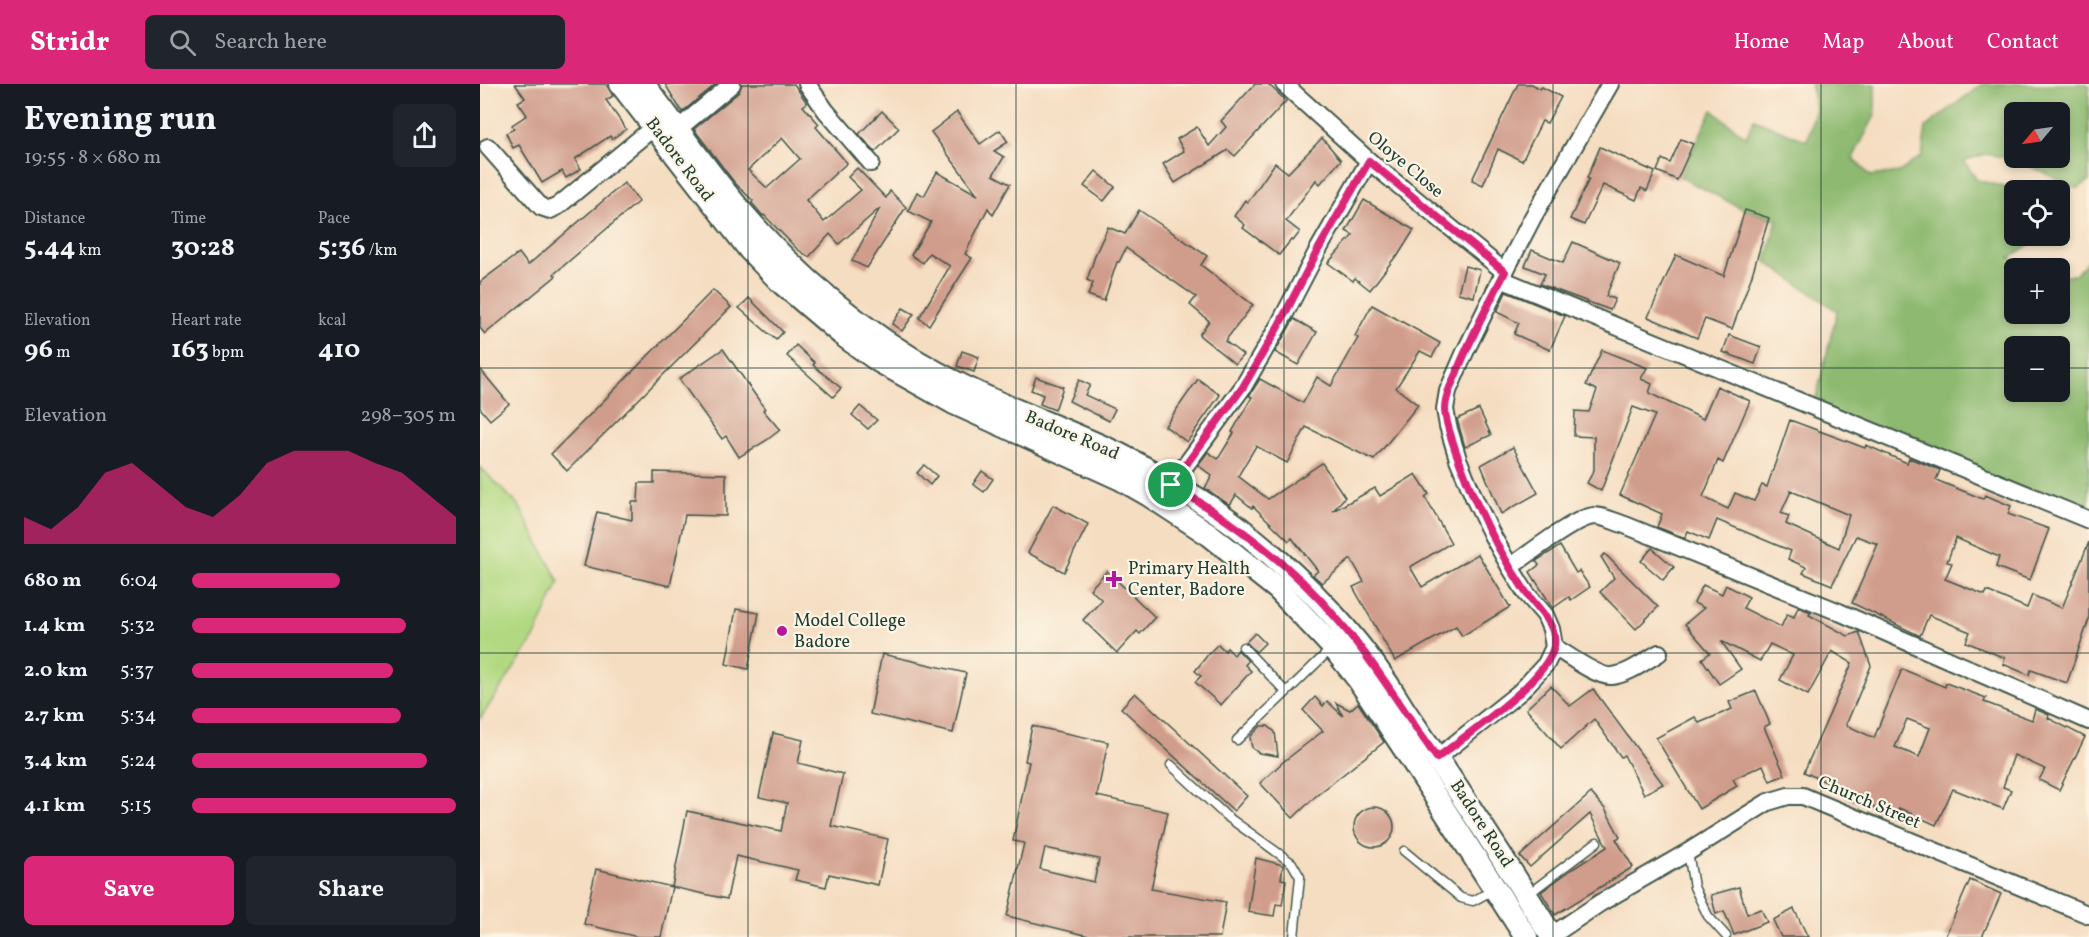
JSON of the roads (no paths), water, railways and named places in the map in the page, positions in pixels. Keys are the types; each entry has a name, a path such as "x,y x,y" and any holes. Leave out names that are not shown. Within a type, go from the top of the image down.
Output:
{"main road":[{"name":"Badore Road","path":"621,84 750,250 782,283 843,334 879,361 954,403 1121,479 1175,511 1227,548 1278,590 1347,653 1387,683 1482,824 1551,937"},
{"name":"Badore Road","path":"643,84 743,214 775,249 825,293 886,341 921,364 966,388 1119,455 1171,485 1237,526 1337,618 1347,653 1526,937"}],"street":[{"path":"678,129 732,84"},
{"path":"807,84 826,111 871,163"},
{"name":"Oloye Close","path":"1284,84 1369,161 1503,275 2089,520"},
{"path":"1437,758 1520,692 1546,664 1554,647 1551,629 1545,615 1526,593 1492,536 1462,469 1445,409 1448,391 1503,275 1533,217 1610,84"},
{"path":"488,147 541,207 550,210 558,206 654,127"},
{"path":"1171,485 1243,387 1369,161"},
{"path":"1510,567 1574,524 1597,516 1625,525 1839,612 2089,721"},
{"path":"1554,647 1596,672 1609,676 1633,668 1659,652"},
{"name":"Church Street","path":"1551,937 1600,903 1768,802 1788,796 1803,796 2089,915"}],"lane":[{"path":"1243,647 1286,692"},
{"path":"1237,740 1286,692 1347,653"},
{"path":"1171,765 1225,815 1292,863 1300,877 1294,937"},
{"path":"1526,896 1597,842"},
{"path":"1404,851 1461,898 1473,901 1496,888"},
{"path":"1688,852 1694,887 1708,916 1726,936"}],"place":[{"name":"Primary Health Center, Badore","path":"1114,579"},
{"name":"Model College Badore","path":"782,631"}]}
